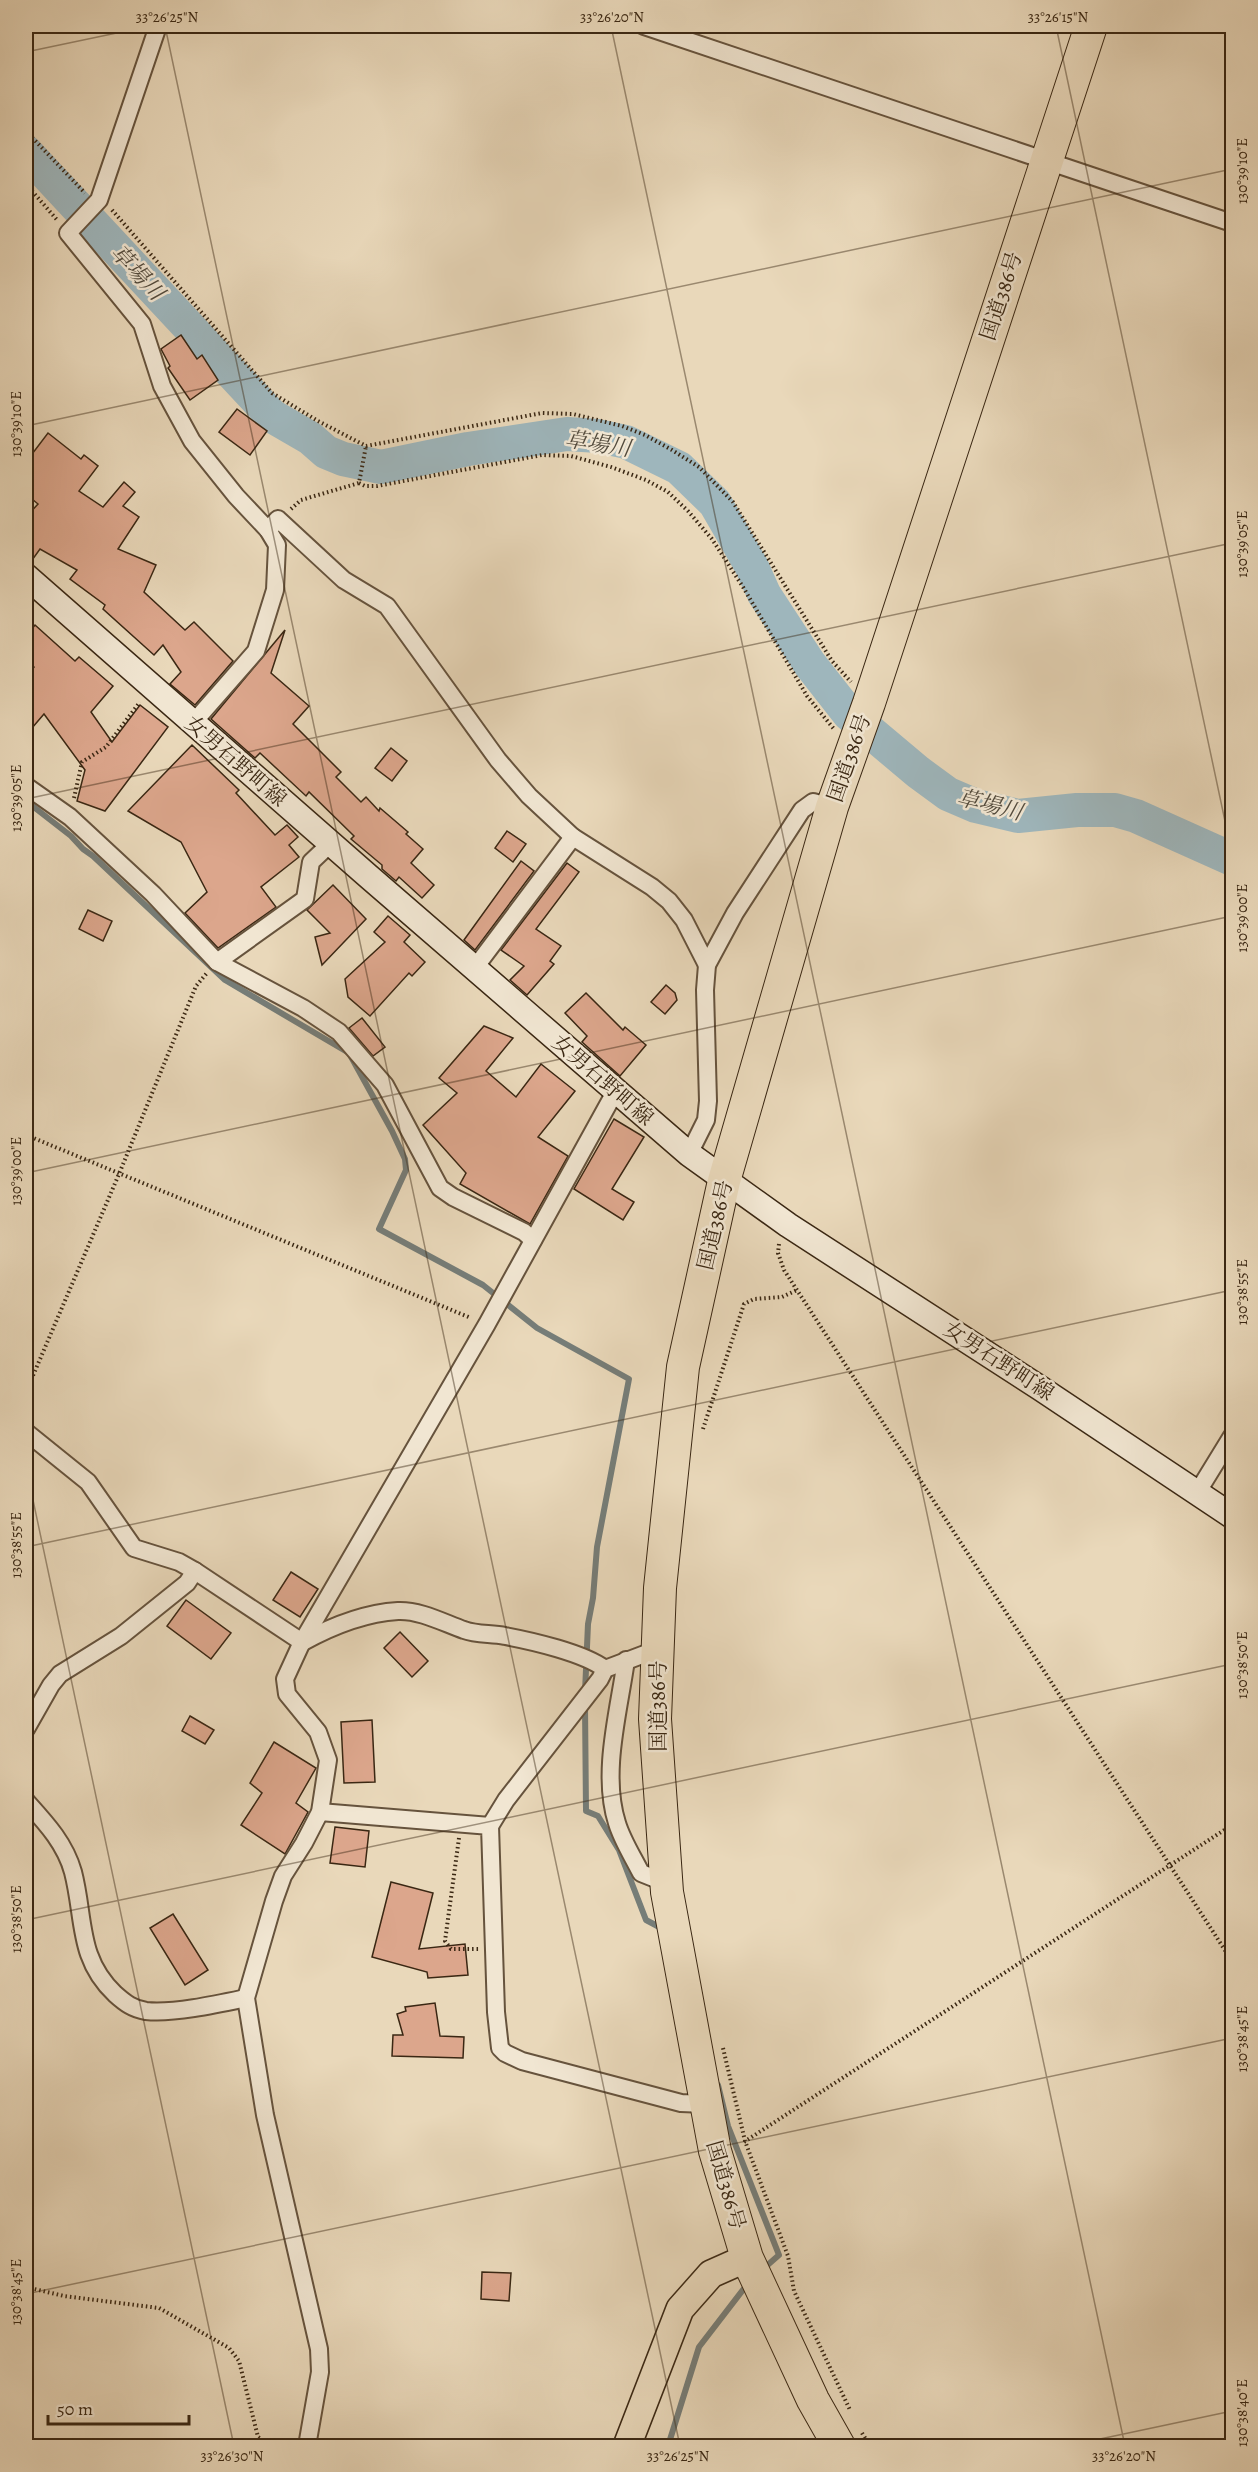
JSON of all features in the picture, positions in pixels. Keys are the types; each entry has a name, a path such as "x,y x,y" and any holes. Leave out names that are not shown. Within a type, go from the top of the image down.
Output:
{"highway":[{"name":"国道386号","path":"849,2438 813,2400 747,2258 715,2151 666,1883 655,1719 660,1588 683,1367 724,1181 832,807 1091,26"}],"main road":[{"name":"女男石野町線","path":"26,576 615,1092 689,1154 788,1225 1233,1516"},
{"path":"627,2446 680,2309 711,2274 747,2258"}],"street":[{"path":"158,26 99,200 68,233 142,324 162,386 192,441 236,496 344,580 387,606 498,760 529,796 573,837 652,887 669,901 684,920 707,965"},
{"path":"644,26 1233,224"},
{"path":"193,723 256,651 275,590 277,545 273,524"},
{"path":"26,786 70,817 153,894 218,962 303,1008 339,1032 384,1085 440,1188 453,1197 524,1232 533,1240"},
{"path":"689,1154 706,1120 708,1101 705,990 707,965 735,913 801,810 813,802 832,807"},
{"path":"474,969 573,837"},
{"path":"218,962 305,899 311,862 330,843"},
{"path":"307,2446 320,2373 319,2349 265,2115 246,1998 283,1876 320,1812 328,1760 318,1732 287,1694 285,1679 302,1642 487,1324 615,1092"},
{"path":"26,1432 88,1482 134,1548 179,1562 302,1642"},
{"path":"1197,1493 1233,1436"},
{"path":"26,1729 51,1685 60,1674 121,1636 187,1583 195,1571"},
{"path":"302,1642 320,1632 358,1618 376,1613 402,1611 432,1618 465,1630 533,1642 596,1662 605,1669"},
{"path":"658,1649 605,1669 506,1800 490,1826 496,2012 500,2048 522,2061 681,2103 705,2104"},
{"path":"626,1660 610,1768 610,1793 617,1825 641,1873 666,1883"},
{"path":"26,1801 52,1830 73,1871 90,1962 101,1981 128,2006 146,2011 164,2011 246,1998"},
{"path":"320,1812 490,1826"}],"path":[{"path":"26,131 87,195 99,200 113,211 272,393 366,446 542,413 573,414 622,426 645,435 699,467 733,502 832,661 868,703"},
{"path":"26,184 68,233"},
{"path":"360,480 366,446"},
{"path":"360,480 366,486 377,486 440,476 498,462 542,455 571,456 611,467 646,480 668,492 712,539 807,696 852,750"},
{"path":"273,524 301,500 360,480"},
{"path":"70,817 82,762 105,747 151,686"},
{"path":"26,1392 196,986 218,962"},
{"path":"26,1135 487,1324"},
{"path":"788,1225 781,1236 778,1253 784,1270 1233,1961"},
{"path":"702,1434 744,1304 753,1299 782,1297 797,1290"},
{"path":"462,1823 445,1941 451,1949 495,1948"},
{"path":"715,2151 745,2141 1233,1825"},
{"path":"721,2037 745,2141 788,2256 794,2291 851,2413"},
{"path":"26,2287 64,2296 159,2308 230,2348 239,2361 258,2437 270,2446"},
{"path":"849,2438 870,2446"}],"building":[{"path":"181,335 197,359 202,355 218,380 190,400 168,368 170,366 161,349"},
{"path":"237,409 267,431 250,455 219,432"},
{"path":"48,433 81,459 84,455 98,466 79,491 103,507 124,482 135,492 123,506 139,517 118,549 156,565 144,592 185,630 194,622 233,661 195,705 170,684 181,672 163,645 154,655 103,609 105,605 70,579 77,570 40,549 30,563 26,562 26,517 38,504 26,494 26,462"},
{"path":"35,625 75,661 79,657 113,686 91,712 112,742 140,705 168,727 105,811 77,801 85,770 44,714 26,735 26,677 34,667 26,660 26,636"},
{"path":"285,630 271,673 309,706 293,724 341,772 336,777 361,802 366,797 379,811 380,808 408,832 406,834 423,849 411,863 434,885 422,898 399,877 396,881 382,869 382,865 351,839 354,836 309,792 306,796 260,753 255,758 211,719"},
{"path":"192,745 239,790 236,793 275,835 287,825 298,837 289,845 299,857 261,887 276,907 218,948 185,913 207,892 181,842 128,811"},
{"path":"391,748 407,761 392,781 375,768"},
{"path":"507,831 526,844 513,862 495,848"},
{"path":"521,861 534,871 475,950 464,940"},
{"path":"567,863 579,872 536,929 561,946 550,961 554,964 527,995 510,980 524,966 501,950"},
{"path":"333,885 366,919 322,965 315,937 330,933 307,910"},
{"path":"88,910 112,921 103,941 79,929"},
{"path":"388,916 410,935 404,942 425,962 412,976 409,973 370,1016 348,997 345,979 385,942 374,932"},
{"path":"666,985 675,993 677,1000 665,1014 651,1002"},
{"path":"586,993 623,1030 625,1027 646,1045 620,1076 582,1042 587,1036 565,1013"},
{"path":"362,1018 385,1047 373,1056 349,1028"},
{"path":"484,1026 513,1038 486,1071 516,1097 541,1064 575,1091 538,1137 568,1156 530,1224 460,1184 466,1173 423,1125 457,1093 439,1078"},
{"path":"614,1119 644,1137 612,1189 634,1202 623,1220 574,1189"},
{"path":"291,1572 318,1589 300,1617 273,1600"},
{"path":"186,1600 231,1633 211,1659 167,1626"},
{"path":"400,1632 428,1661 412,1677 384,1648"},
{"path":"190,1716 214,1730 205,1744 182,1731"},
{"path":"372,1720 375,1782 344,1783 341,1722"},
{"path":"274,1742 316,1768 296,1803 308,1812 285,1854 241,1825 262,1793 250,1783"},
{"path":"335,1827 369,1831 365,1867 330,1863"},
{"path":"391,1882 433,1893 419,1949 465,1944 468,1975 428,1978 427,1972 372,1957"},
{"path":"173,1914 208,1970 185,1985 150,1928"},
{"path":"435,2003 440,2036 464,2037 463,2058 392,2056 393,2035 403,2035 397,2014 406,2011 405,2007"},
{"path":"482,2272 511,2273 509,2301 481,2299"}],"waterway":[{"name":"草場川","path":"26,152 272,416 310,438 326,452 343,459 381,467 468,449 567,434 598,436 626,442 679,468 715,503 752,567 764,594 809,663 849,714 948,794 976,806 1018,816 1077,810 1115,810 1136,816 1232,859"},
{"path":"26,801 71,836 225,980 349,1053 405,1159 406,1170 379,1229 483,1285 537,1328 629,1379 597,1547 593,1598 588,1624 585,1692"},
{"path":"585,1705 586,1811 598,1816 619,1850 646,1920 663,1929"},
{"path":"718,2085 728,2126 779,2255 763,2269"},
{"path":"668,2446 699,2347 749,2282"}]}
